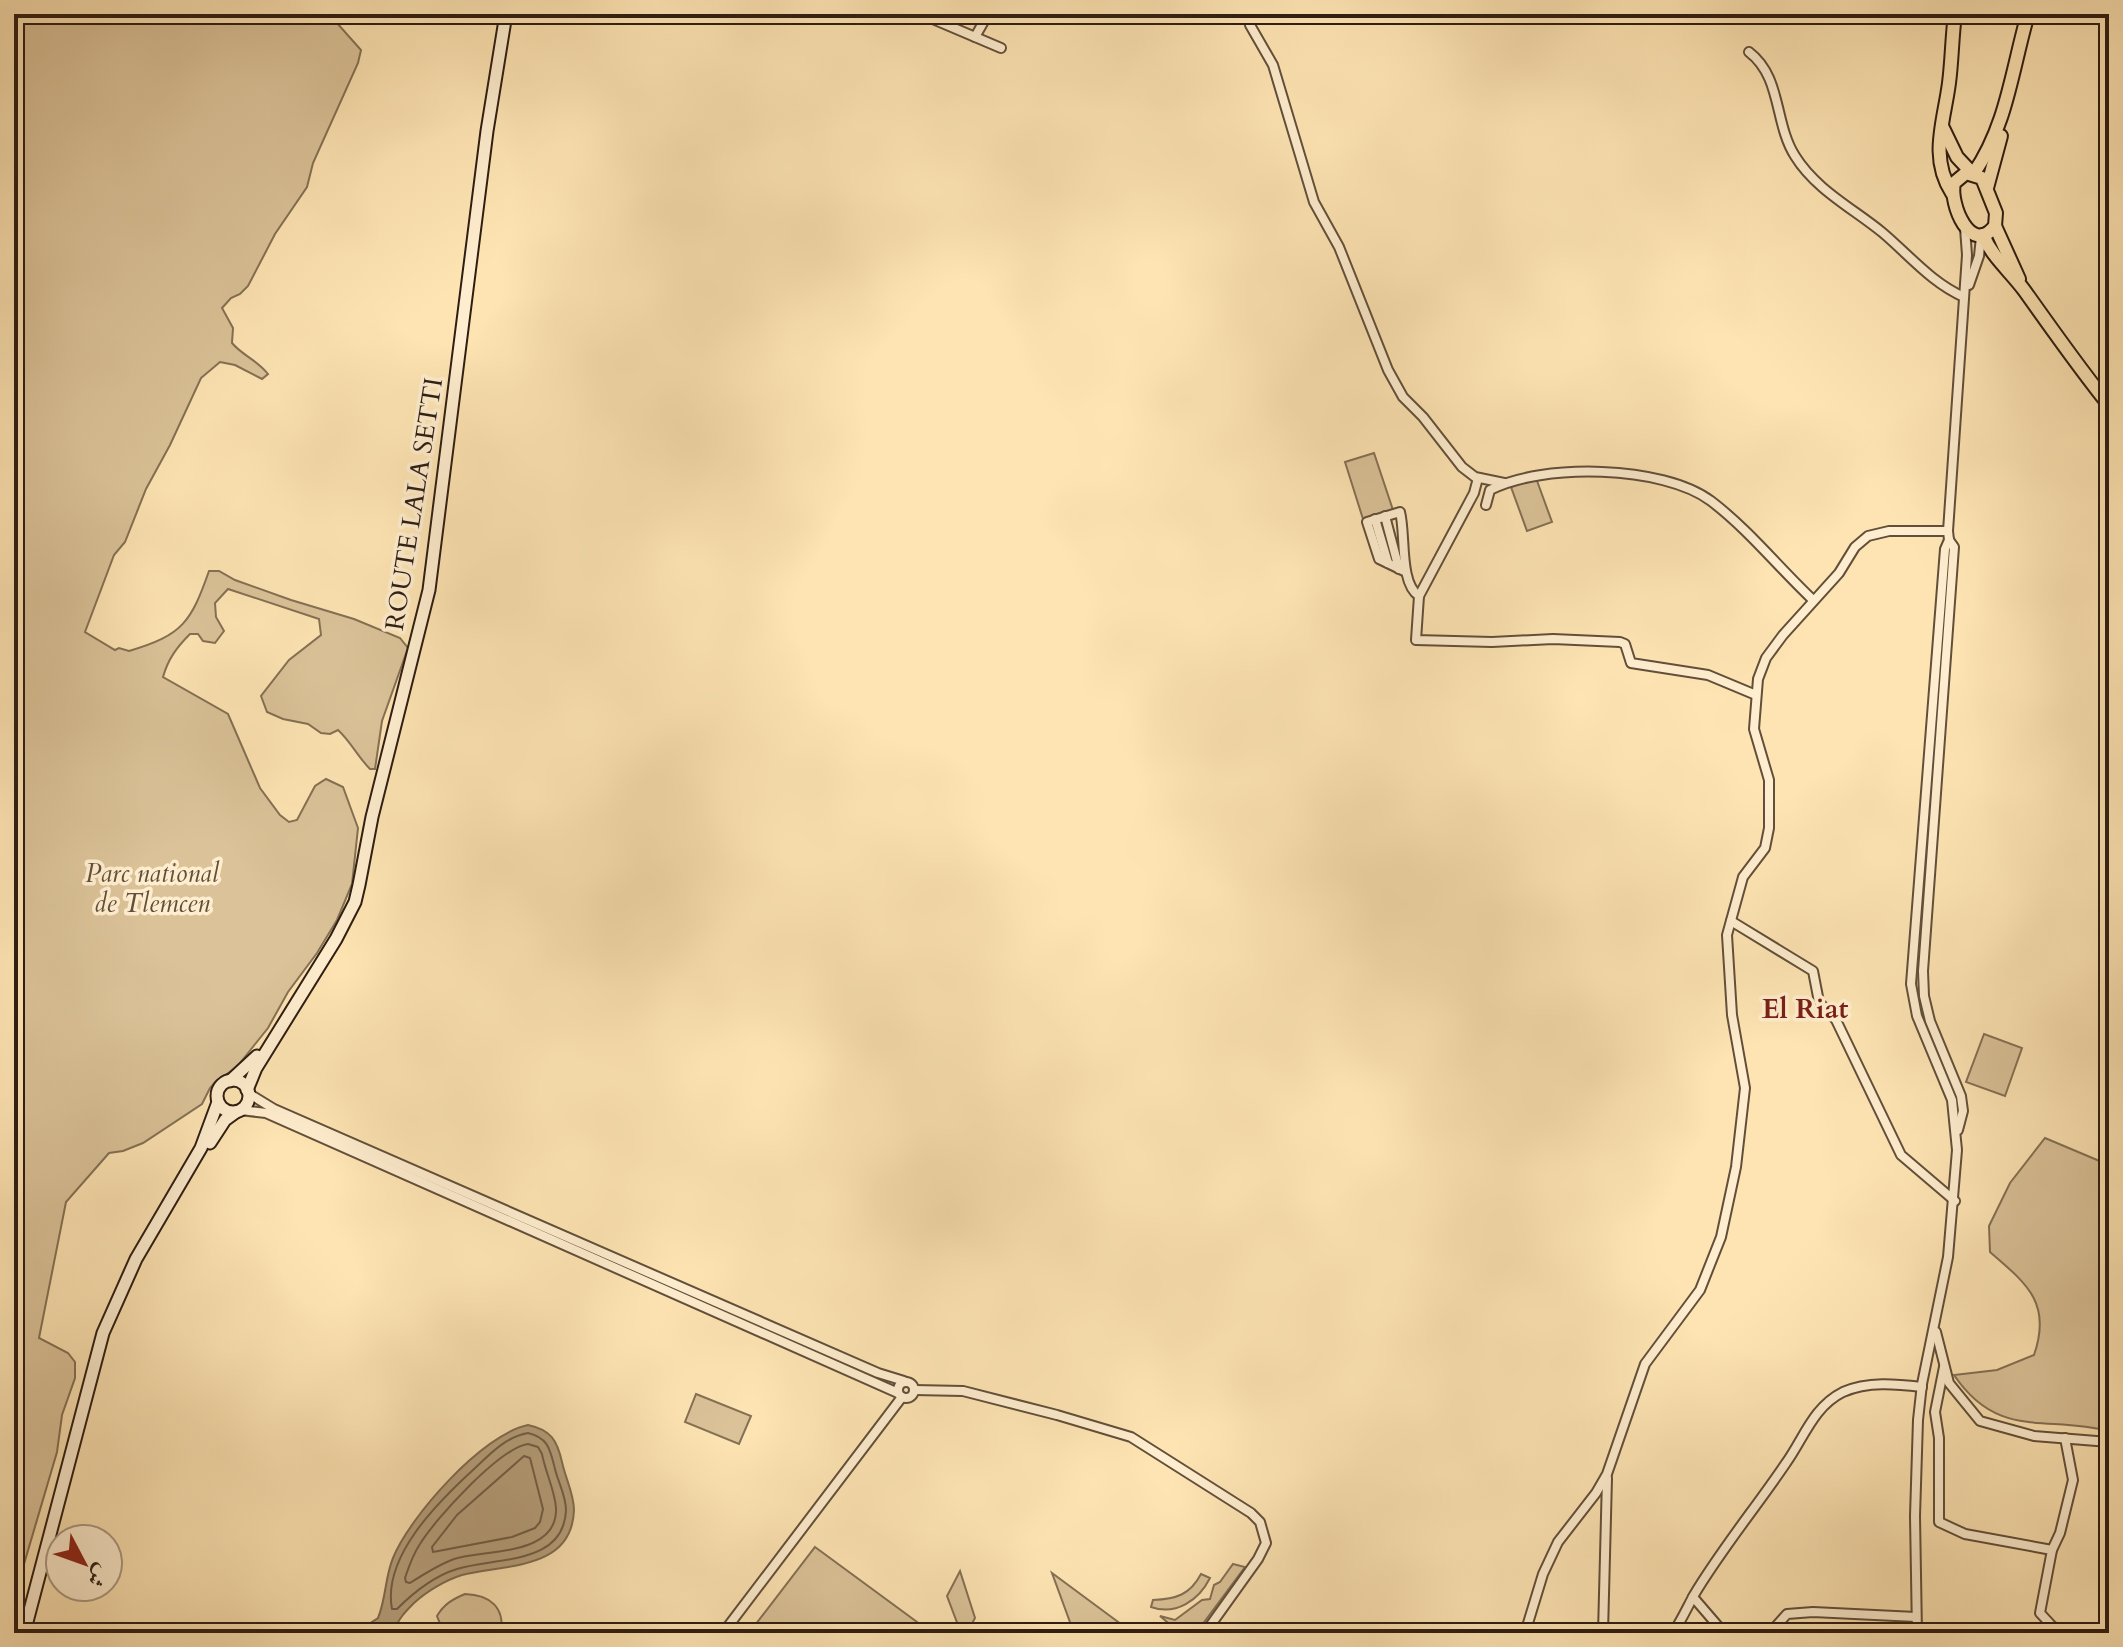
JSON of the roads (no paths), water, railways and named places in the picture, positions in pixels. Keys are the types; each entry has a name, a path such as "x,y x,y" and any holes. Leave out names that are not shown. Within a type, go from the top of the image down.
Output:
{"main road":[{"name":"ROUTE LALA SETTI","path":"282,1024 336,939 355,902 379,788 429,590 487,131 506,14"},
{"path":"1955,14 1939,159 1943,177 1965,228 1971,234 1982,236 1995,226"},
{"path":"1952,193 1957,178 1973,173 1990,148 2006,106 2028,14"},
{"path":"1987,188 2006,106"},
{"path":"1941,123 1951,148 1973,173 1982,178 1987,188 1997,217 1995,226 2021,286"},
{"path":"1982,236 2109,405"},
{"path":"24,1633 100,1340 132,1267 210,1129 219,1089 250,1065 282,1024"},
{"path":"180,1186 223,1123 247,1104 252,1074 282,1024"},
{"path":"230,1081 242,1083 248,1092"},
{"path":"218,1102 226,1111 238,1111"}],"street":[{"path":"921,14 941,18 1001,48"},
{"path":"975,37 988,14"},
{"path":"1247,14 1273,65 1314,202 1339,247 1388,370 1403,397 1423,417 1462,467 1478,478 1504,483"},
{"path":"1749,52 1768,73 1786,139 1808,173 1890,239 1938,283 1964,297"},
{"path":"1917,1633 1916,1461 1922,1387 1943,1290 1955,1201 1956,1134 1963,1111 1961,1096 1930,1021 1924,996 1923,971 1954,547 1948,535 1967,255 1965,228"},
{"path":"1964,297 1979,256 1982,236"},
{"path":"1486,505 1490,490 1504,483 1555,472 1641,476 1680,486 1709,500 1813,600"},
{"path":"1478,478 1474,493 1419,596 1416,640 1620,642 1625,644 1631,663 1708,675 1756,695"},
{"path":"1398,512 1401,514 1402,570 1388,563 1375,519 1398,512"},
{"path":"1385,516 1410,589 1419,596"},
{"path":"1525,1633 1543,1574 1558,1542 1607,1474 1645,1364 1700,1290 1721,1237 1736,1167 1745,1088 1732,1015 1727,935 1743,877 1765,848 1769,828 1769,780 1754,729 1758,679 1766,658 1839,573 1855,547 1868,536 1889,531 1948,535"},
{"path":"1731,921 1813,971 1819,1002 1836,1020 1901,1155 1955,1201"},
{"path":"238,1111 266,1113 900,1395 911,1396 914,1390 912,1384 863,1367 274,1109 248,1092"},
{"path":"1934,1324 1949,1383 1980,1421 2034,1436 2109,1442"},
{"path":"1944,1367 1935,1412 1939,1438 1939,1522 1965,1534 2052,1550"},
{"path":"723,1633 900,1395 898,1386 904,1381"},
{"path":"1673,1633 1693,1597 1791,1456 1810,1422 1826,1403 1844,1392 1871,1385 1922,1387"},
{"path":"914,1390 963,1391 1131,1437 1251,1513 1260,1522 1266,1543 1205,1633"},
{"path":"2065,1438 2073,1480 2060,1533 2052,1550 2040,1613 2053,1627 2072,1633"},
{"path":"1603,1633 1607,1474"},
{"path":"1693,1597 1724,1633"},
{"path":"1770,1633 1787,1614 1813,1612 1916,1617"}],"water":[{"path":"528,1425 548,1433 555,1442 571,1492 574,1510 570,1530 562,1544 533,1561 462,1575 443,1583 411,1606 399,1620 394,1633 355,1633 378,1618 393,1558 431,1500 490,1444"}],"district":[{"name":"El Riat","path":"1805,1009"}],"park label":[{"name":"Parc national de Tlemcen","path":"152,888"}]}
